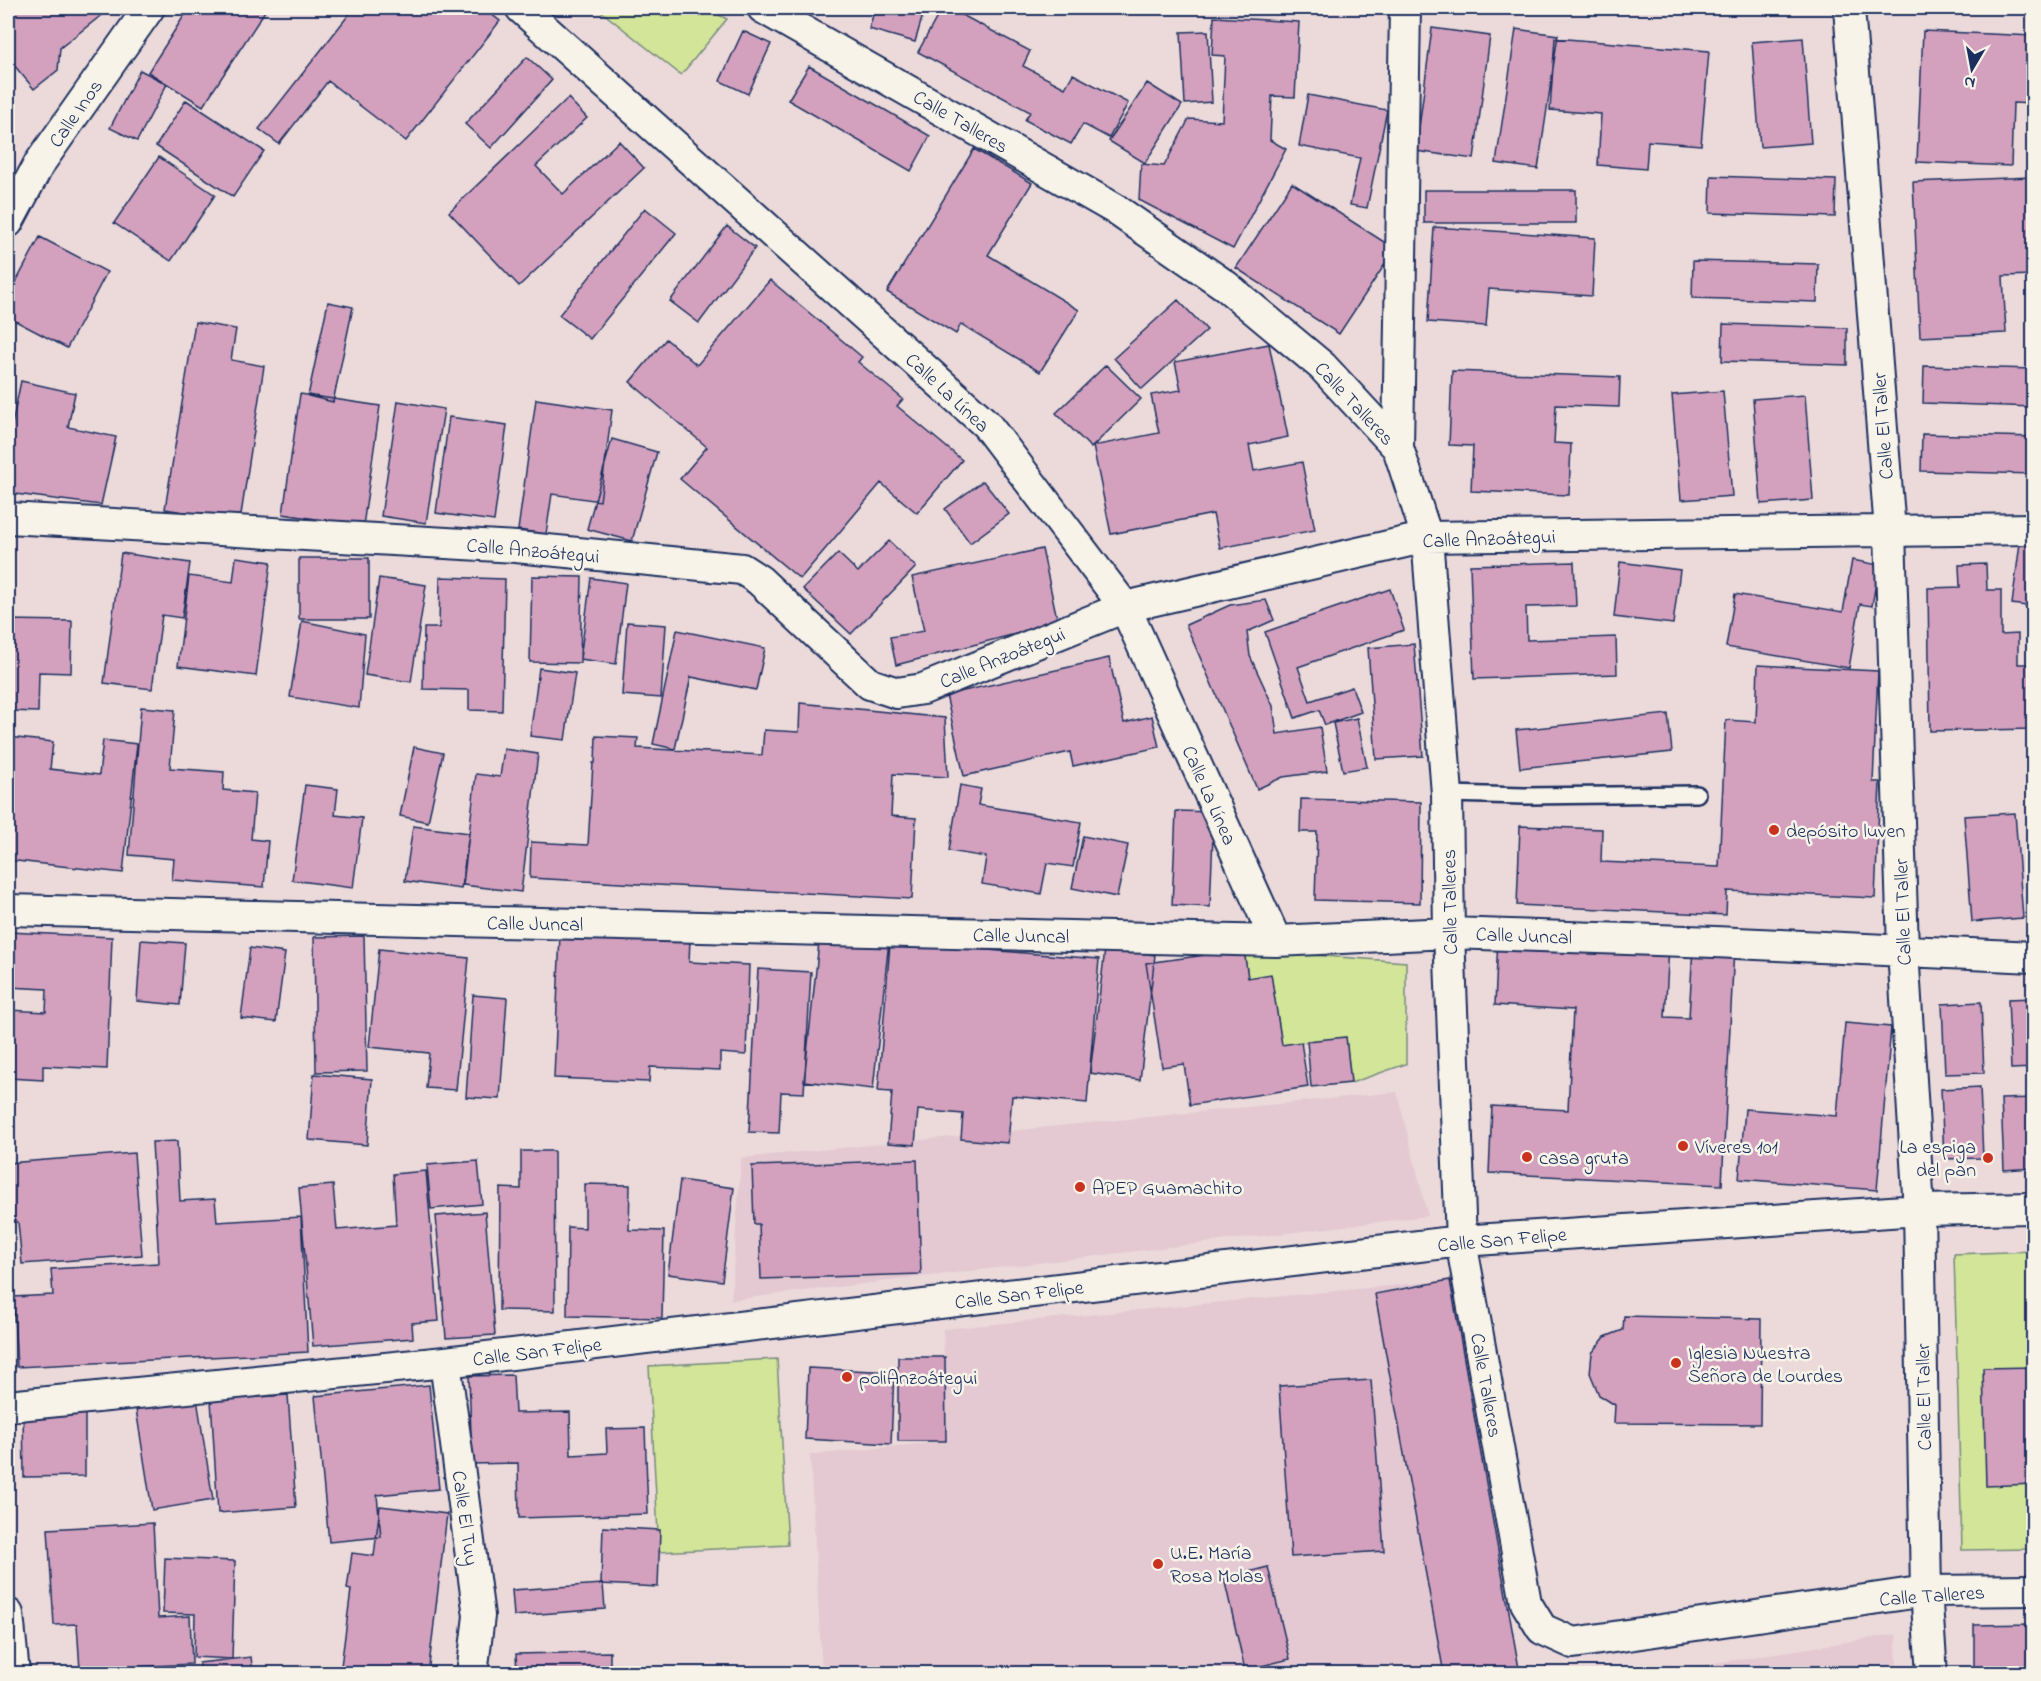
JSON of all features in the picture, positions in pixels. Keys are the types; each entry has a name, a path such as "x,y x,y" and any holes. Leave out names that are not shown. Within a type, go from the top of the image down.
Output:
{"street":[{"name":"Calle Inos","path":"8,222 39,164 149,8"},
{"name":"Calle La Línea","path":"520,8 986,424 1125,608 1276,941"},
{"name":"Calle Talleres","path":"764,8 1115,209 1226,286 1322,366 1398,448 1427,537 1447,794 1449,933 1461,1241 1526,1603 1542,1629 1573,1643 1926,1591 2034,1590"},
{"path":"1398,448 1405,8"},
{"name":"Calle El Taller","path":"1849,8 1890,531 1903,950 1919,1210 1926,1591 1932,1674"},
{"name":"Calle Anzoátegui","path":"8,518 516,547 742,569 759,580 870,684 897,693 923,689 1125,608 1427,537 2034,529"},
{"name":"Calle Juncal","path":"8,910 1276,941 1449,933 2034,957"},
{"name":"Calle San Felipe","path":"8,1406 445,1362 1461,1241 1919,1210 2034,1208"},
{"name":"Calle El Tuy","path":"445,1362 479,1616 472,1674"},
{"path":"8,1616 14,1674"}],"lane":[{"path":"1447,794 1697,795"}],"shaded area":[{"name":"APEP Guamachito","path":"1397,1092 1428,1216 731,1300 741,1158"},
{"name":"U.E. María Rosa Molas","path":"1450,1280 1520,1673 822,1673 810,1455 946,1441 943,1329"},
{"path":"1896,1634 1897,1673 1652,1673"}],"green space":[{"path":"597,8 705,8 727,19 681,75"},
{"path":"1244,950 1406,962 1406,1064 1351,1083 1346,1037 1282,1045 1271,975 1248,978"},
{"path":"2033,1251 2033,1549 1962,1550 1954,1254"},
{"path":"777,1359 788,1545 659,1552 649,1366"}],"building":[{"path":"14,8 106,8 108,10 60,48 58,70 34,89 8,58 8,41 10,44"},
{"path":"189,8 267,8 203,106 148,72"},
{"path":"354,8 483,8 500,21 406,141 328,81 279,144 259,129"},
{"path":"875,8 925,8 915,42 869,29"},
{"path":"942,8 949,8 1030,51 1023,66 1065,88 1073,74 1128,103 1109,138 1083,124 1071,144 1025,120 1030,112 918,52"},
{"path":"1214,17 1299,22 1295,97 1272,96 1270,140 1286,149 1233,249 1139,200 1141,164 1164,166 1189,119 1222,121 1225,56 1212,55"},
{"path":"1432,28 1490,36 1474,159 1416,151"},
{"path":"1516,29 1558,35 1538,169 1496,163"},
{"path":"743,31 771,44 748,94 720,81"},
{"path":"1208,31 1212,102 1185,104 1181,32"},
{"path":"1923,31 2034,36 2034,166 2031,166 2033,104 2013,103 2011,166 1917,162"},
{"path":"1555,38 1709,51 1701,145 1648,141 1646,169 1598,165 1601,114 1550,110"},
{"path":"1803,38 1811,143 1760,147 1752,42"},
{"path":"527,57 552,80 491,148 465,124"},
{"path":"809,66 930,136 911,171 788,100"},
{"path":"140,70 167,84 137,141 110,128"},
{"path":"1147,83 1182,105 1145,163 1109,141"},
{"path":"1308,95 1387,110 1367,208 1350,205 1360,158 1299,146"},
{"path":"568,98 587,118 536,166 563,194 619,141 644,168 519,286 449,212"},
{"path":"186,100 264,151 233,197 156,146"},
{"path":"974,149 1032,183 988,255 1079,310 1040,372 961,324 956,334 887,292"},
{"path":"159,157 215,195 171,261 114,223"},
{"path":"1711,176 1836,180 1835,217 1710,213"},
{"path":"2031,177 2034,275 2003,276 2006,333 1920,337 1913,182"},
{"path":"1292,183 1395,249 1339,334 1236,268"},
{"path":"1424,190 1576,190 1576,223 1424,223"},
{"path":"645,208 676,233 590,339 559,315"},
{"path":"727,226 755,248 699,323 670,301"},
{"path":"1434,227 1595,238 1592,296 1489,289 1486,326 1428,322"},
{"path":"40,237 107,272 67,348 8,317 8,297"},
{"path":"1693,261 1818,264 1817,302 1692,298"},
{"path":"770,280 862,357 858,362 903,399 897,406 962,460 917,513 881,483 800,579 680,479 707,447 630,382 666,339 697,365"},
{"path":"1178,300 1207,330 1142,389 1114,358"},
{"path":"328,302 353,307 333,402 308,396"},
{"path":"195,322 236,329 231,360 264,366 240,521 165,509"},
{"path":"1723,324 1847,328 1847,365 1722,361"},
{"path":"1269,344 1288,437 1249,445 1254,471 1302,462 1315,530 1220,548 1213,514 1111,534 1093,446 1159,433 1151,395 1181,390 1175,362"},
{"path":"1106,365 1141,399 1091,448 1056,413"},
{"path":"1924,366 2034,369 2034,407 1923,403"},
{"path":"1452,371 1620,377 1619,407 1556,405 1554,443 1571,444 1569,495 1471,491 1473,446 1449,445"},
{"path":"21,381 75,393 68,427 116,437 101,505 8,493 8,443"},
{"path":"1723,391 1732,496 1681,500 1672,395"},
{"path":"300,394 380,406 363,526 283,514"},
{"path":"1805,395 1813,500 1761,504 1753,399"},
{"path":"536,399 612,410 600,501 552,494 546,534 518,530"},
{"path":"398,401 444,409 426,523 381,516"},
{"path":"449,417 507,425 494,521 436,513"},
{"path":"1922,434 2034,437 2034,474 1921,471"},
{"path":"612,439 657,452 632,541 587,529"},
{"path":"983,481 1009,514 970,543 945,509"},
{"path":"889,541 916,567 851,634 803,589 838,553 858,572"},
{"path":"2020,543 2034,545 2034,607 2012,604"},
{"path":"1042,549 1058,623 896,665 890,637 924,631 912,577"},
{"path":"121,553 190,563 182,618 162,615 152,689 104,683"},
{"path":"236,557 271,562 256,676 178,666 189,576 233,582"},
{"path":"299,558 369,558 369,619 299,619"},
{"path":"1852,560 1879,565 1872,606 1860,604 1849,668 1726,647 1735,594 1843,612"},
{"path":"1574,562 1576,606 1526,607 1527,640 1616,637 1617,674 1474,679 1470,565"},
{"path":"1620,562 1680,570 1673,624 1614,617"},
{"path":"1986,564 1987,590 2001,590 2001,635 2018,634 2018,664 2034,664 2034,729 1930,731 1928,588 1960,587 1959,565"},
{"path":"532,576 582,577 580,663 530,662"},
{"path":"440,577 505,579 502,711 469,710 469,690 423,689 424,628 439,628"},
{"path":"379,578 426,585 411,682 365,675"},
{"path":"591,578 626,583 616,664 580,659"},
{"path":"1390,589 1404,630 1298,667 1310,701 1352,687 1361,712 1325,725 1319,710 1295,718 1265,632"},
{"path":"1266,600 1274,620 1247,632 1250,656 1273,706 1277,734 1320,727 1327,771 1283,777 1257,789 1186,625 1230,605"},
{"path":"8,620 72,621 71,673 39,672 38,712 8,711"},
{"path":"302,621 365,634 359,708 290,697"},
{"path":"627,622 666,625 661,698 622,695"},
{"path":"677,630 765,648 756,690 691,677 675,749 653,744"},
{"path":"1414,644 1423,756 1376,759 1368,648"},
{"path":"1109,658 1124,723 1152,716 1159,747 1073,766 1070,752 964,776 946,695"},
{"path":"1758,665 1878,671 1873,782 1880,782 1875,898 1727,891 1726,915 1517,905 1520,826 1602,829 1601,862 1719,867 1726,720 1756,722"},
{"path":"539,668 575,673 565,740 530,736"},
{"path":"800,703 945,718 948,777 893,774 891,816 916,818 912,899 530,878 531,842 588,845 596,736 638,738 637,748 762,755 764,730 799,732"},
{"path":"141,707 175,710 170,768 224,772 223,790 255,793 251,839 268,841 264,887 172,880 174,859 129,855"},
{"path":"1668,714 1672,752 1520,768 1516,730"},
{"path":"1357,718 1367,767 1343,771 1333,723"},
{"path":"8,737 53,742 50,769 99,775 103,740 137,744 123,873 8,860"},
{"path":"414,747 443,753 428,822 400,816"},
{"path":"504,749 538,754 521,892 463,885 476,774 500,777"},
{"path":"305,785 338,789 335,815 362,818 353,888 292,880"},
{"path":"960,785 981,789 978,805 1081,822 1073,867 1047,863 1041,894 982,884 986,857 949,851"},
{"path":"1301,799 1421,802 1420,903 1315,900 1317,832 1300,832"},
{"path":"1176,811 1214,812 1210,907 1172,905"},
{"path":"2015,813 2023,918 1972,922 1964,816"},
{"path":"413,826 469,833 461,889 405,881"},
{"path":"1083,836 1128,845 1117,897 1072,888"},
{"path":"8,932 112,937 107,1069 43,1066 43,1080 8,1078 8,1010 46,1012 47,989 8,987"},
{"path":"820,933 889,941 873,1089 804,1081"},
{"path":"560,934 690,939 689,962 749,965 746,1055 720,1053 720,1070 650,1067 649,1082 554,1078"},
{"path":"364,936 367,1071 316,1072 314,937"},
{"path":"1498,937 1669,946 1665,1017 1689,1018 1693,946 1734,948 1722,1185 1489,1173 1492,1106 1568,1110 1573,1010 1495,1005"},
{"path":"141,940 185,943 180,1005 137,1001"},
{"path":"890,944 1099,959 1087,1103 1012,1096 1008,1143 961,1139 963,1114 918,1110 915,1145 888,1143 892,1092 878,1091"},
{"path":"250,948 285,953 276,1022 241,1018"},
{"path":"379,949 469,958 456,1090 426,1088 429,1053 369,1047"},
{"path":"1105,949 1155,955 1140,1080 1090,1073"},
{"path":"1244,950 1248,978 1271,974 1282,1045 1301,1042 1308,1087 1190,1105 1184,1064 1162,1067 1146,963"},
{"path":"758,969 811,972 804,1093 781,1092 779,1133 749,1132"},
{"path":"473,995 507,998 500,1099 466,1097"},
{"path":"2034,998 2034,1068 2011,1069 2008,999"},
{"path":"1981,1002 1984,1073 1945,1074 1942,1004"},
{"path":"1845,1023 1891,1027 1877,1190 1739,1179 1745,1109 1837,1116"},
{"path":"1346,1037 1351,1083 1311,1087 1307,1041"},
{"path":"314,1074 372,1079 367,1145 309,1140"},
{"path":"1980,1087 1983,1158 1944,1159 1941,1089"},
{"path":"2034,1098 2034,1168 2004,1170 2001,1099"},
{"path":"177,1141 180,1201 215,1199 217,1222 301,1217 308,1352 17,1367 13,1297 53,1295 51,1269 159,1263 152,1142"},
{"path":"521,1151 554,1151 555,1311 499,1310 500,1188 521,1189"},
{"path":"134,1153 142,1255 22,1264 18,1222 10,1222 8,1163"},
{"path":"917,1160 921,1274 761,1279 759,1224 754,1224 752,1166"},
{"path":"478,1161 482,1204 431,1209 427,1165"},
{"path":"426,1171 439,1321 412,1323 413,1338 313,1346 299,1188 333,1185 337,1230 396,1225 393,1174"},
{"path":"680,1180 734,1188 722,1281 668,1274"},
{"path":"585,1184 630,1185 629,1230 664,1231 662,1318 567,1316 568,1227 585,1228"},
{"path":"485,1212 495,1335 446,1338 436,1216"},
{"path":"1450,1280 1520,1674 1444,1674 1375,1294"},
{"name":"Iglesia Nuestra Señora de Lourdes","path":"1624,1316 1761,1319 1760,1424 1614,1423 1615,1405 1599,1395 1590,1373 1592,1353 1605,1337 1623,1330"},
{"path":"898,1357 945,1357 946,1441 898,1441"},
{"path":"2034,1367 2034,1484 1986,1486 1983,1368"},
{"path":"808,1368 894,1372 891,1444 805,1439"},
{"path":"513,1375 515,1413 570,1412 571,1455 607,1453 606,1429 645,1428 648,1514 519,1518 518,1463 472,1464 469,1376"},
{"path":"1371,1380 1384,1551 1291,1557 1279,1386"},
{"path":"429,1385 439,1489 377,1495 381,1537 329,1542 315,1396"},
{"path":"288,1395 296,1507 218,1513 211,1400"},
{"path":"197,1399 213,1500 152,1510 136,1409"},
{"path":"23,1410 85,1410 85,1476 24,1477"},
{"path":"380,1506 447,1514 428,1674 340,1674 351,1590 347,1589 352,1553 374,1556"},
{"path":"153,1523 158,1618 190,1616 192,1664 80,1670 77,1624 54,1625 48,1529"},
{"path":"603,1527 660,1530 658,1587 601,1584"},
{"path":"165,1558 235,1561 232,1659 194,1657 195,1614 163,1613"},
{"path":"1268,1567 1290,1659 1245,1670 1224,1578"},
{"path":"603,1584 605,1609 514,1616 512,1590"},
{"path":"2034,1624 2034,1674 1974,1674 1974,1625"},
{"path":"610,1652 610,1674 517,1674 516,1654"},
{"path":"251,1657 253,1674 201,1674 199,1663"}],"place":[{"name":"depósito luven","path":"1774,830"},
{"name":"Víveres 101","path":"1683,1146"},
{"name":"casa gruta","path":"1527,1157"},
{"name":"La espiga del pan","path":"1988,1158"},
{"name":"APEP Guamachito","path":"1080,1187"},
{"name":"Iglesia Nuestra Señora de Lourdes","path":"1676,1363"},
{"name":"poliAnzoátegui","path":"847,1377"},
{"name":"U.E. María Rosa Molas","path":"1158,1564"}]}
